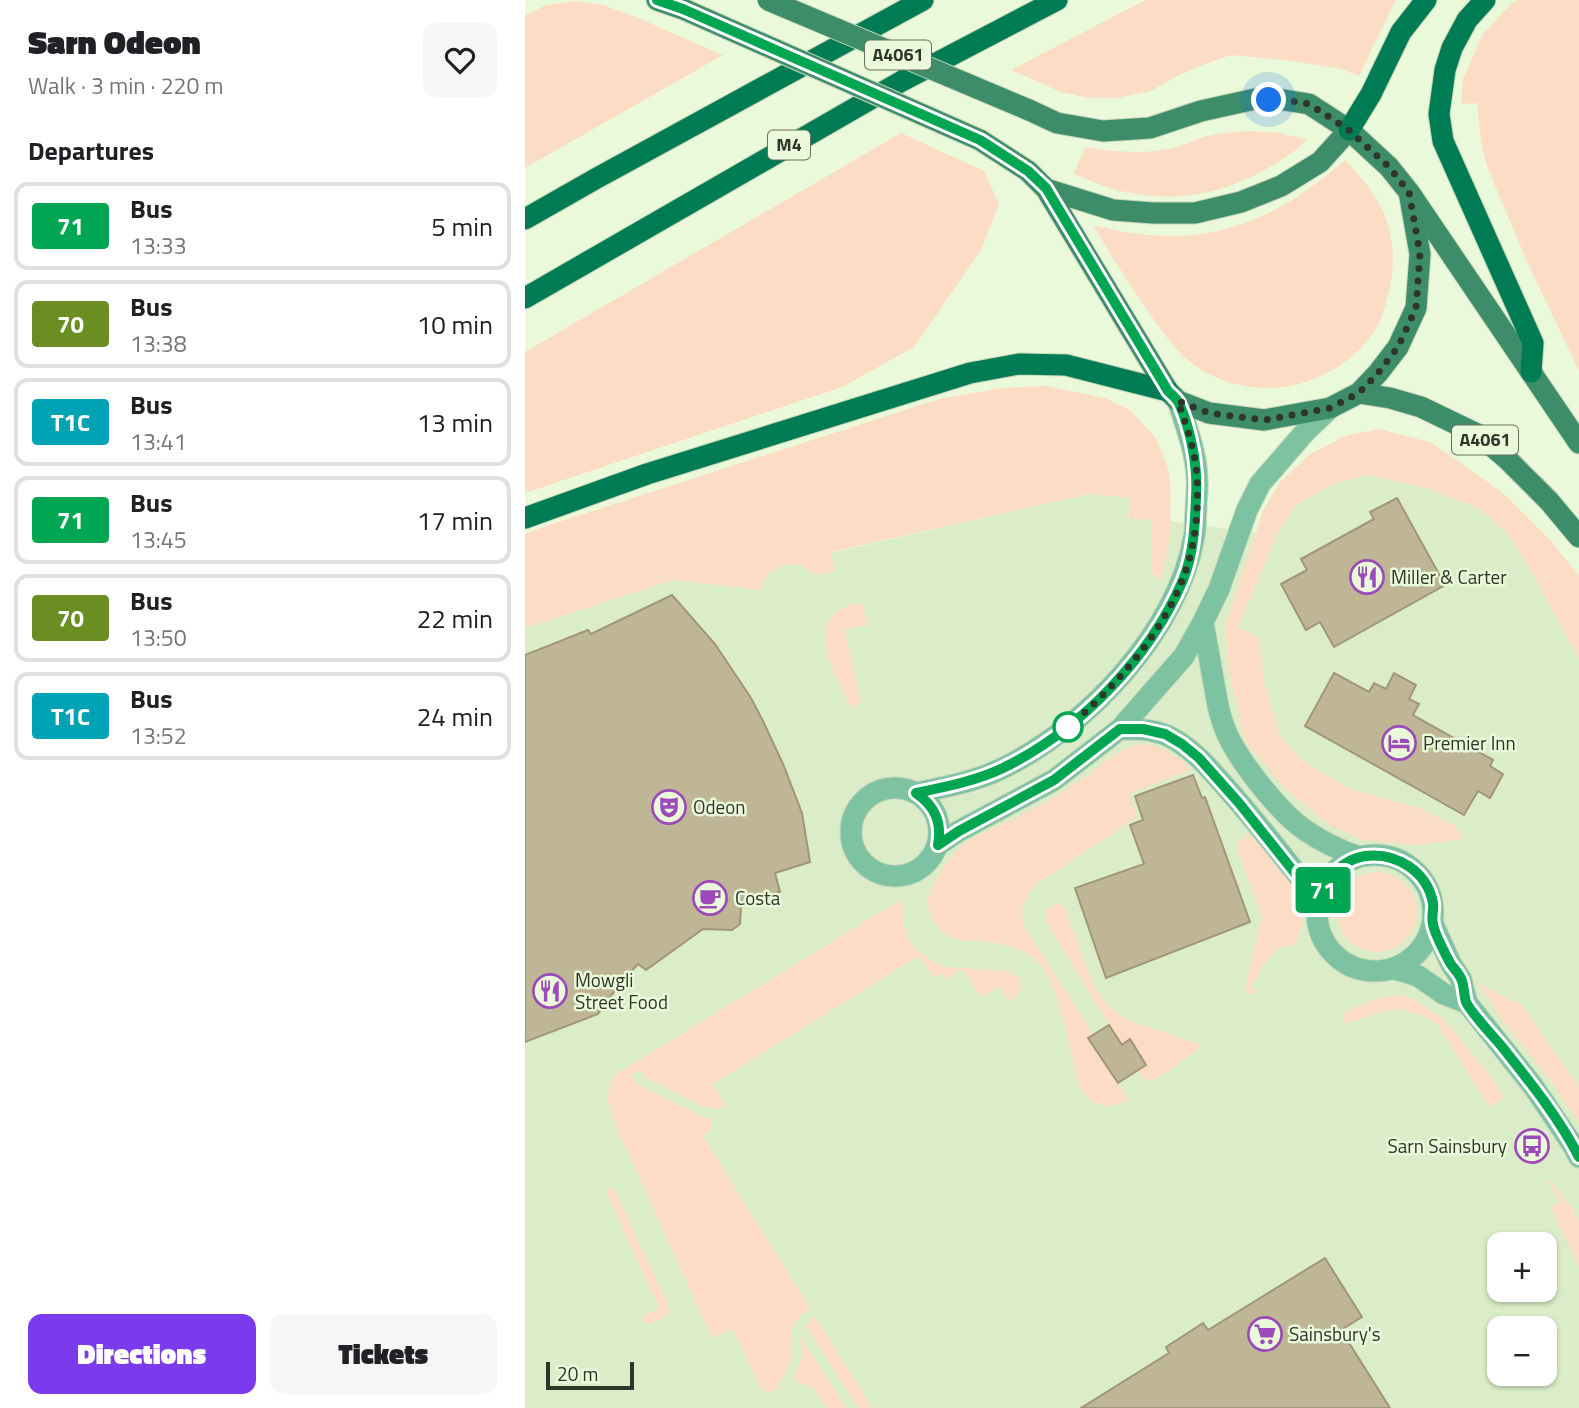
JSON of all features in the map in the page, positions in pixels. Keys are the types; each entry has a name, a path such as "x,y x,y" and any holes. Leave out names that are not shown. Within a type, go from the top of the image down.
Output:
{"highway":[{"path":"525,219 923,0"},
{"name":"M4","path":"525,298 902,81 1057,0"},
{"path":"1349,130 1371,94 1401,32 1426,0"},
{"path":"1485,0 1467,20 1452,48 1445,70 1439,114 1443,141 1533,343 1531,372"},
{"path":"525,518 647,474 970,373 1019,365 1066,365 1173,396"}],"main road":[{"name":"A4061","path":"657,0 980,140 1028,171 1046,188 1173,396 1209,413 1264,420 1330,408 1359,393 1378,373 1398,347 1416,308 1420,254 1409,192"},
{"name":"A4061","path":"768,0 1058,123 1104,131 1150,128 1201,111 1255,99 1309,104 1349,130 1389,167 1409,192 1579,443"},
{"path":"1046,188 1112,210 1195,213 1241,202 1281,186 1320,162 1349,130"},
{"name":"A4061","path":"1359,393 1421,407 1479,435 1549,501 1579,537"}],"street":[{"path":"916,793 967,782 1001,769 1034,751 1067,728 1090,709 1126,670 1161,622 1183,578 1195,536 1197,478 1192,444 1173,396"},
{"path":"938,845 1054,780 1120,729 1184,656 1219,589 1247,510 1260,484 1305,432 1330,408"},
{"path":"1203,622 1217,706 1231,743 1257,781 1302,828 1334,848 1359,857"},
{"path":"1120,729 1143,729 1165,734 1199,758 1248,813 1318,902"},
{"path":"890,788 902,788 925,799 937,815 938,845 933,856 918,871 900,877 889,877 868,868 854,851 851,839 853,816 859,805 868,797 890,788"},
{"path":"1388,856 1411,867 1422,877 1433,904 1433,924 1427,941 1411,960 1395,969 1366,971 1352,967 1330,950 1323,939 1317,916 1318,902 1323,888 1341,866 1359,857 1388,856"},
{"path":"1433,924 1451,964 1461,979 1467,1003 1532,1086 1579,1157"},
{"path":"1395,969 1418,976 1444,994 1467,1003"}],"shaded area":[{"path":"1145,0 1396,0 1359,76 1342,69 1231,55 1177,76 1151,91 1117,98 1088,98 1061,92 1011,70"},
{"path":"1518,0 1579,0 1579,371 1530,268 1487,167 1477,103 1461,104 1463,79 1483,34"},
{"path":"575,1 603,5 631,15 723,55 525,168 525,15 546,5"},
{"path":"1251,131 1280,133 1308,140 1267,169 1245,180 1200,194 1151,196 1106,187 1074,174 1085,147 1154,151 1177,147 1209,136"},
{"path":"901,133 984,171 999,204 981,250 914,347 842,387 525,493 525,352"},
{"path":"1345,160 1373,194 1385,216 1392,245 1390,285 1380,322 1359,350 1339,366 1317,378 1293,385 1269,388 1244,386 1220,379 1191,363 1157,324 1093,225 1130,233 1165,236 1228,228 1258,218 1287,203"},
{"path":"1046,386 1105,398 1131,411 1156,438 1169,471 1171,497 1170,535 1160,582 1151,572 1151,519 1128,519 1130,498 1089,494 831,552 835,571 815,575 801,565 787,564 769,572 760,590 673,580 525,628 525,534 939,399 1001,388"},
{"path":"1380,429 1432,443 1503,493 1550,540 1579,576 1579,659 1509,535 1480,509 1426,488 1368,475 1334,484 1296,505 1277,535 1238,627 1259,638 1265,685 1280,736 1303,761 1350,789 1419,808 1454,825 1464,839 1418,845 1362,840 1326,823 1284,787 1245,741 1228,667 1225,626 1263,511 1280,482 1310,454 1345,436"},
{"path":"1368,475 1426,488 1480,509 1509,535 1579,659 1579,1408 525,1408 525,590 831,553 1089,494 1130,498 1128,519 1151,519 1277,535 1296,505 1334,484"},
{"path":"854,604 863,604 868,625 845,629 861,703 851,708 831,665 825,635 828,622 837,612"},
{"path":"1140,744 1161,748 1192,769 1129,794 1137,817 1033,887 1023,911 1025,927 1093,1034 1088,1038 1129,1099 1104,1106 1082,1092 1059,1004 1046,973 1038,962 1012,947 950,937 936,926 928,908 936,879 956,852 969,840 1041,804 1083,779 1118,753"},
{"path":"1249,834 1291,885 1303,919 1294,946 1286,946 1274,953 1251,986 1257,990 1254,995 1245,989 1262,917 1237,849 1240,840"},
{"path":"1377,872 1392,875 1405,884 1414,897 1417,912 1414,927 1405,940 1392,949 1377,952 1362,949 1349,940 1340,927 1337,912 1340,897 1349,884 1362,875"},
{"path":"902,899 904,927 911,944 926,957 944,967 1008,971 1020,978 1017,996 1012,1000 1006,998 999,986 981,998 963,969 945,980 941,973 934,978 919,956 713,1084 725,1105 716,1109 702,1106 644,1076 641,1070 631,1075 637,1084 712,1119 712,1130 703,1136 810,1308 799,1317 791,1329 792,1359 776,1390 767,1392 760,1388 733,1329 712,1338 618,1131 608,1102 609,1089 616,1074"},
{"path":"1058,903 1064,906 1092,981 1102,999 1127,1020 1197,1043 1200,1047 1168,1072 1151,1081 1142,1077 1138,1070 1146,1064 1130,1040 1122,1045 1046,922 1047,909"},
{"path":"1478,983 1514,1002 1518,1000 1579,1087 1579,1123 1548,1077 1502,1019"},
{"path":"1402,995 1415,1000 1444,1019 1499,1087 1503,1098 1489,1107 1438,1025 1419,1014 1399,1009 1345,1024 1343,1014 1350,1010 1364,1003"},
{"path":"1547,1181 1552,1183 1573,1209 1579,1223 1579,1267 1551,1207 1560,1201"},
{"path":"609,1187 615,1191 669,1306 669,1313 661,1320 645,1323 641,1317 659,1308 607,1194"},
{"path":"815,1317 872,1408 858,1408 805,1324"},
{"path":"800,1335 846,1408 826,1408 814,1389 794,1380 802,1356"}],"building":[{"name":"Miller & Carter","path":"1397,498 1445,585 1334,647 1320,622 1306,630 1281,584 1307,570 1301,559 1374,519 1370,512"},
{"path":"672,595 715,644 763,721 802,813 810,862 775,873 780,892 741,907 740,924 732,930 703,929 646,970 638,964 598,1014 525,1042 525,655 588,630 591,634"},
{"name":"Premier Inn","path":"1334,673 1369,692 1374,683 1386,689 1394,673 1416,685 1409,699 1419,704 1413,715 1493,760 1490,766 1503,774 1490,798 1478,791 1464,815 1305,726"},
{"path":"1193,775 1202,798 1205,797 1250,922 1106,978 1075,888 1144,864 1130,825 1143,820 1135,796"},
{"path":"1109,1025 1122,1045 1130,1039 1146,1065 1118,1083 1088,1038"},
{"name":"Sainsbury's","path":"1325,1258 1362,1317 1341,1330 1390,1408 1081,1408 1169,1353 1166,1347 1203,1323 1208,1330"}],"bus line":[{"name":"71","path":"657,0 980,140 1028,171 1046,188 1168,391 1178,401 1192,444 1197,478 1195,536 1183,578 1161,622 1126,670 1090,709 1067,728 1034,751 1001,769 967,782 916,793 932,806 937,815 940,835 938,845 1054,780 1120,729 1143,729 1165,734 1199,758 1280,852 1318,902 1331,876 1341,866 1359,857 1388,856 1411,867 1422,877 1433,904 1433,924 1451,964 1461,979 1467,1003 1532,1086 1579,1157"}],"place":[{"name":"Miller & Carter","path":"1367,577"},
{"name":"Premier Inn","path":"1399,743"},
{"name":"Odeon","path":"669,807"},
{"name":"Costa","path":"710,898"},
{"name":"Mowgli Street Food","path":"550,991"},
{"name":"Sarn Sainsbury","path":"1532,1146"},
{"name":"Sainsbury's","path":"1265,1334"}],"route":[{"path":"1068,727 1090,709 1126,670 1161,622 1183,578 1195,536 1197,478 1192,444 1178,401 1209,413 1264,420 1330,408 1359,393 1378,373 1398,347 1416,308 1420,254 1409,192 1389,167 1349,130 1309,104 1269,100"}]}
